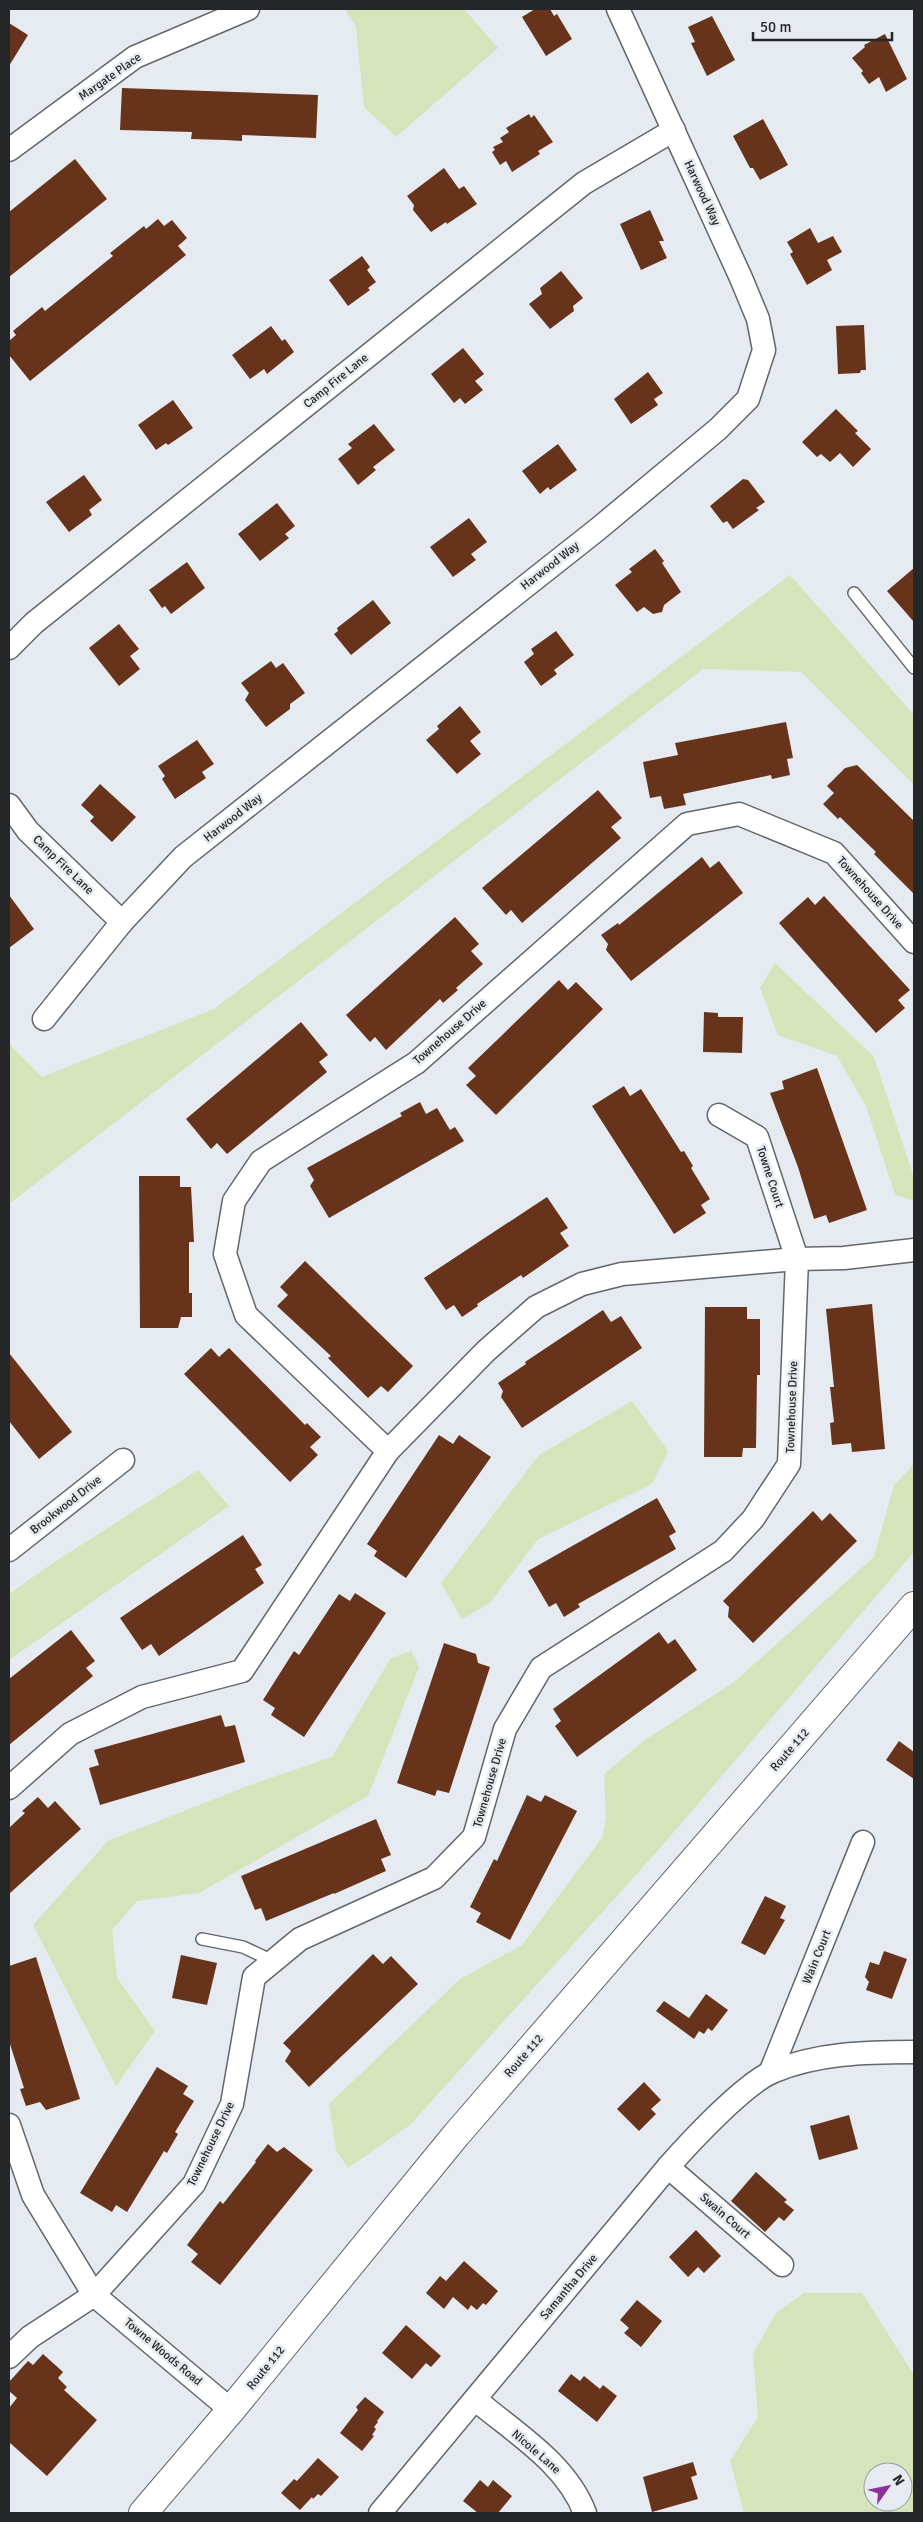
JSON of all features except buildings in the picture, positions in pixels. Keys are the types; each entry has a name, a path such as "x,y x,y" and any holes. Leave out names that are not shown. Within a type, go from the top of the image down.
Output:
{"main road":[{"name":"Route 112","path":"143,2513 231,2410 456,2135 914,1606"}],"street":[{"name":"Margate Place","path":"9,150 135,56 248,9"},
{"name":"Harwood Way","path":"44,1019 122,922 183,857 598,528 718,430 748,399 764,350 758,319 618,9"},
{"name":"Camp Fire Lane","path":"9,648 34,624 584,183 674,130"},
{"name":"Camp Fire Lane","path":"9,806 28,831 122,922"},
{"name":"Townehouse Drive","path":"388,1451 246,1315 225,1254 234,1201 261,1161 416,1063 687,824 739,814 834,853 914,942"},
{"name":"Towne Court","path":"719,1115 757,1137 797,1259"},
{"path":"9,1788 70,1734 142,1697 242,1671 388,1451 486,1350 536,1307 558,1294 582,1284 622,1274 797,1259 844,1258 914,1250"},
{"name":"Townehouse Drive","path":"9,2357 30,2337 94,2295 194,2184 232,2104 254,1977 300,1939 434,1878 474,1837 505,1729 541,1668 723,1551 753,1519 789,1464 797,1259"},
{"name":"Brookwood Drive","path":"9,1550 123,1460"},
{"name":"Wain Court","path":"770,2073 863,1842"},
{"path":"770,2073 822,2056 914,2052"},
{"name":"Samantha Drive","path":"380,2513 668,2167 718,2115 770,2073"},
{"path":"9,2125 33,2195 94,2295"},
{"name":"Swain Court","path":"668,2167 782,2265"},
{"name":"Towne Woods Road","path":"94,2295 231,2410"},
{"name":"Nicole Lane","path":"476,2400 558,2468 572,2487 585,2513"}],"lane":[{"path":"854,593 914,668"},
{"path":"202,1939 243,1947 273,1961"}],"green space":[{"path":"345,9 464,9 498,48 396,137 364,107 356,27"},
{"path":"790,575 914,715 914,785 801,672 703,669 9,1204 9,1044 42,1077 214,1009"},
{"path":"775,963 874,1057 914,1178 914,1201 895,1195 866,1106 837,1056 778,1035 760,988"},
{"path":"632,1401 668,1451 652,1484 538,1539 490,1603 462,1619 441,1583 539,1455"},
{"path":"914,1464 914,1552 661,1847 410,2125 348,2168 336,2150 329,2104 460,1979 522,1945 602,1838 606,1818 604,1774 645,1740 734,1682 874,1557 894,1485"},
{"path":"198,1470 229,1506 9,1660 9,1594 50,1565"},
{"path":"411,1651 419,1667 368,1796 199,1893 137,1901 112,1930 117,1978 155,2031 116,2086 33,1925 108,1841 250,1785 332,1757 391,1658"},
{"path":"804,2293 862,2293 914,2375 914,2513 744,2513 730,2461 758,2417 753,2354 776,2313"}]}
